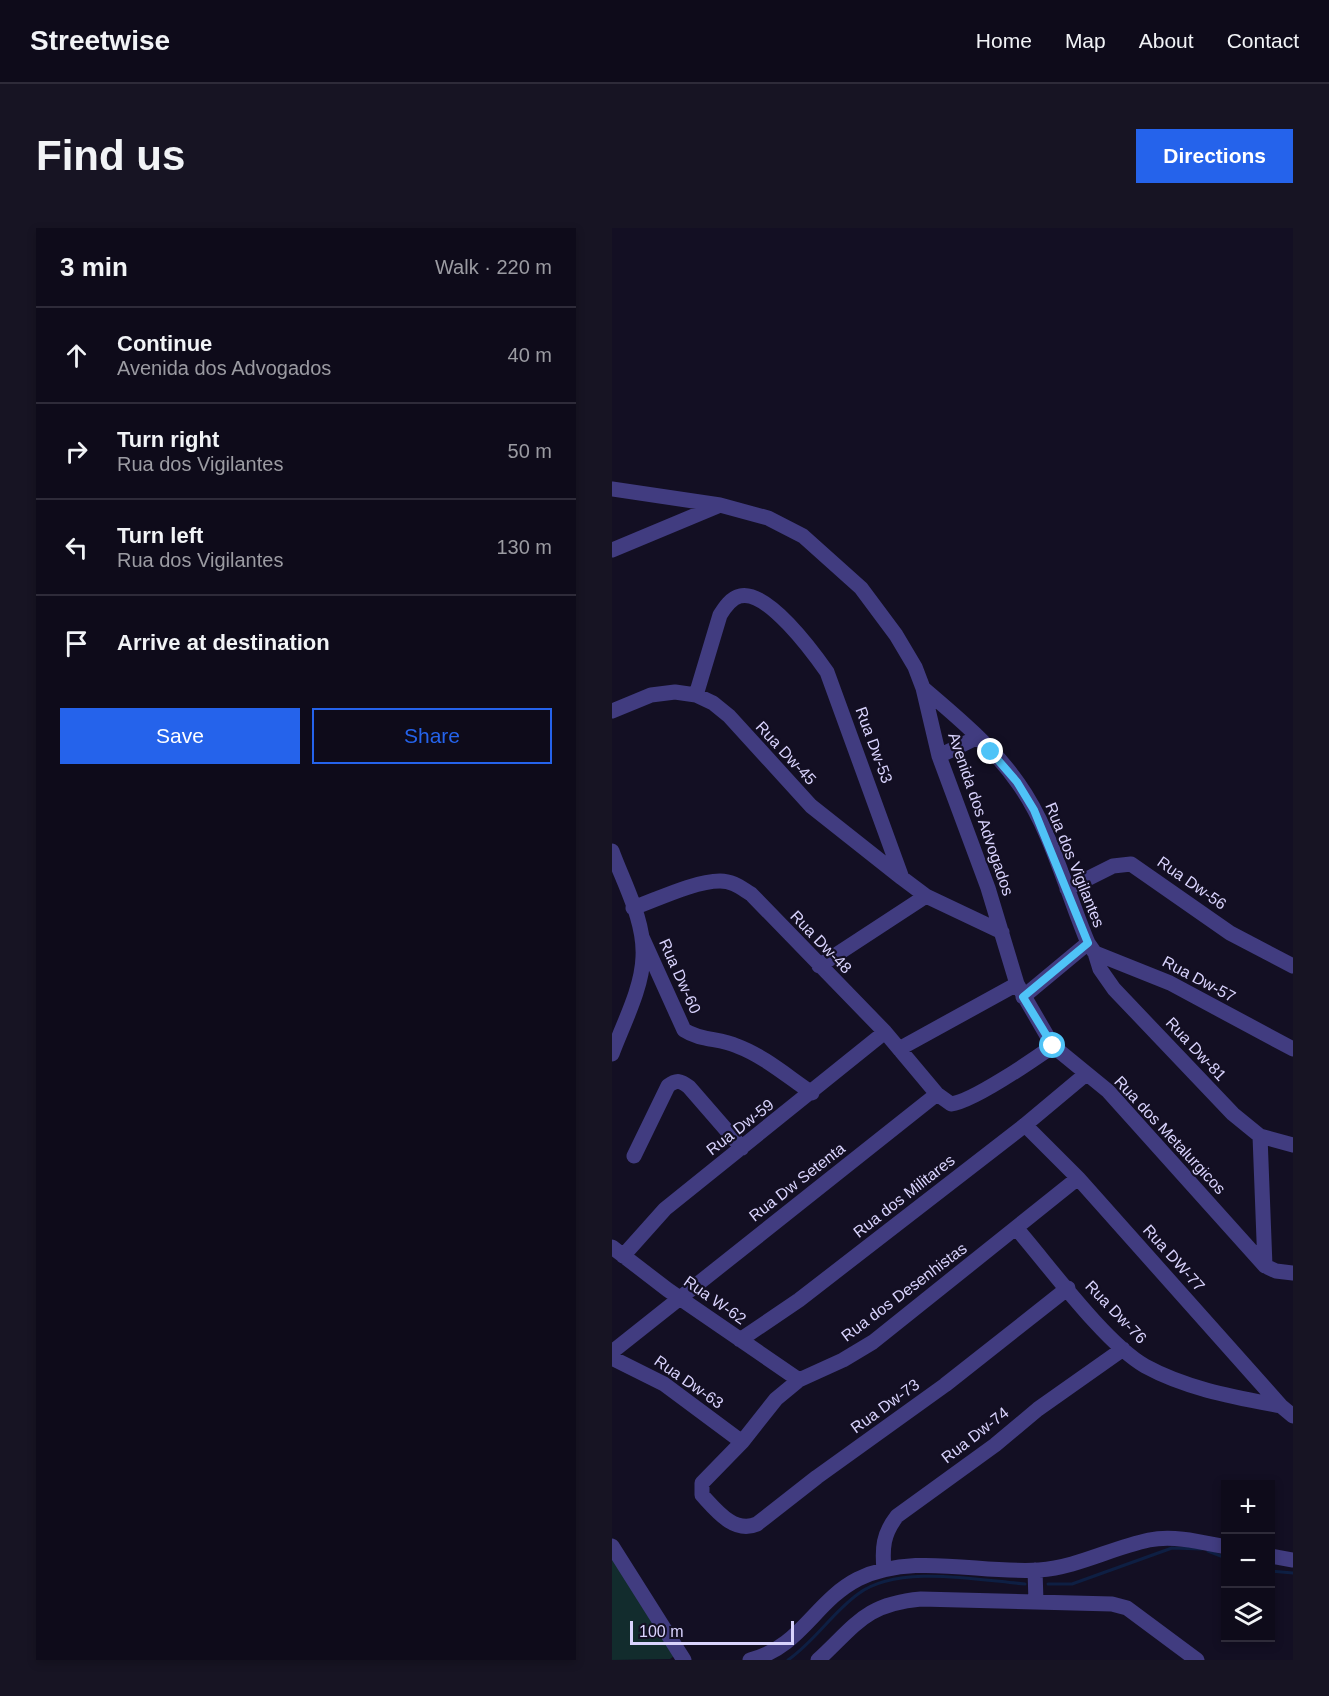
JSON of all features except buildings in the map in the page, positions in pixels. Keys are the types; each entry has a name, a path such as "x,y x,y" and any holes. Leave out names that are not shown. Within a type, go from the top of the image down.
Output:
{"street":[{"name":"Avenida dos Advogados","path":"612,489 720,505 768,518 803,536 861,588 896,635 923,688 939,756 1002,932 1020,991 1053,1046"},
{"path":"612,550 720,505"},
{"name":"Rua Dw-53","path":"696,695 720,615 727,604 740,596 753,596 764,603 797,633 827,672 902,878"},
{"name":"Rua dos Vigilantes","path":"899,1049 1020,991 1092,948 1034,810 1017,782 978,738 923,688"},
{"path":"612,711 651,695 675,692 696,695"},
{"name":"Rua Dw-45","path":"696,695 713,703 729,716 811,806 902,878 926,896 1002,932"},
{"path":"939,756 978,738"},
{"path":"612,851 642,937 643,957 640,976 612,1054"},
{"name":"Rua Dw-56","path":"1067,889 1113,866 1131,864 1230,933 1293,966"},
{"name":"Rua Dw-48","path":"633,908 704,884 721,881 737,884 751,894 885,1032 937,1094 951,1104 962,1101 1018,1070 1053,1046"},
{"path":"819,966 926,896"},
{"name":"Rua Dw-60","path":"642,937 684,1030 697,1038 736,1045 812,1093"},
{"name":"Rua Dw-57","path":"1092,948 1170,983 1293,1049"},
{"name":"Rua Dw-81","path":"1092,948 1100,969 1114,989 1233,1114 1260,1136 1293,1145"},
{"name":"Rua Dw-59","path":"617,1251 665,1209 885,1032"},
{"name":"Rua dos Metalurgicos","path":"1053,1046 1108,1091 1265,1266"},
{"name":"Rua dos Militares","path":"740,1340 799,1300 1026,1125 1086,1074"},
{"path":"634,1156 668,1086 674,1081 682,1081 689,1087 742,1148"},
{"name":"Rua Dw Setenta","path":"612,1352 937,1094"},
{"name":"Rua DW-77","path":"1026,1125 1078,1178 1281,1406 1293,1416"},
{"path":"1260,1136 1265,1266 1276,1271 1293,1273"},
{"name":"Rua dos Desenhistas","path":"718,1513 702,1495 702,1483 742,1442 776,1399 799,1380 843,1360 873,1342 1078,1178"},
{"name":"Rua Dw-76","path":"1017,1229 1123,1349 1143,1365 1171,1378 1214,1393 1281,1406"},
{"name":"Rua W-62","path":"617,1251 680,1298 799,1380"},
{"name":"Rua Dw-73","path":"718,1513 742,1527 757,1524 817,1476 945,1385 1068,1288"},
{"name":"Rua Dw-74","path":"884,1570 882,1545 887,1528 897,1516 995,1445 1038,1409 1123,1349"},
{"name":"Rua Dw-63","path":"612,1358 664,1384 742,1442"},
{"path":"750,1660 786,1645 836,1594 858,1580 884,1570 920,1565 1035,1570 1059,1568 1151,1540 1185,1539 1221,1546"},
{"path":"612,1546 684,1660"},
{"path":"1275,1557 1293,1560"},
{"path":"1035,1570 1036,1602"},
{"path":"818,1660 853,1624 873,1610 895,1602 921,1599 1112,1604 1127,1608 1197,1660"}],"green space":[{"path":"612,1558 674,1656 670,1659 612,1660"}],"waterway":[{"path":"1048,1584 1072,1584 1172,1548 1202,1549"},
{"path":"1208,1551 1221,1556"},
{"path":"1275,1571 1293,1573"},
{"path":"788,1660 858,1594 874,1585 894,1579 938,1576 1025,1584"}],"route":[{"path":"991,752 1017,782 1034,810 1088,943 1023,997 1053,1046"}]}
